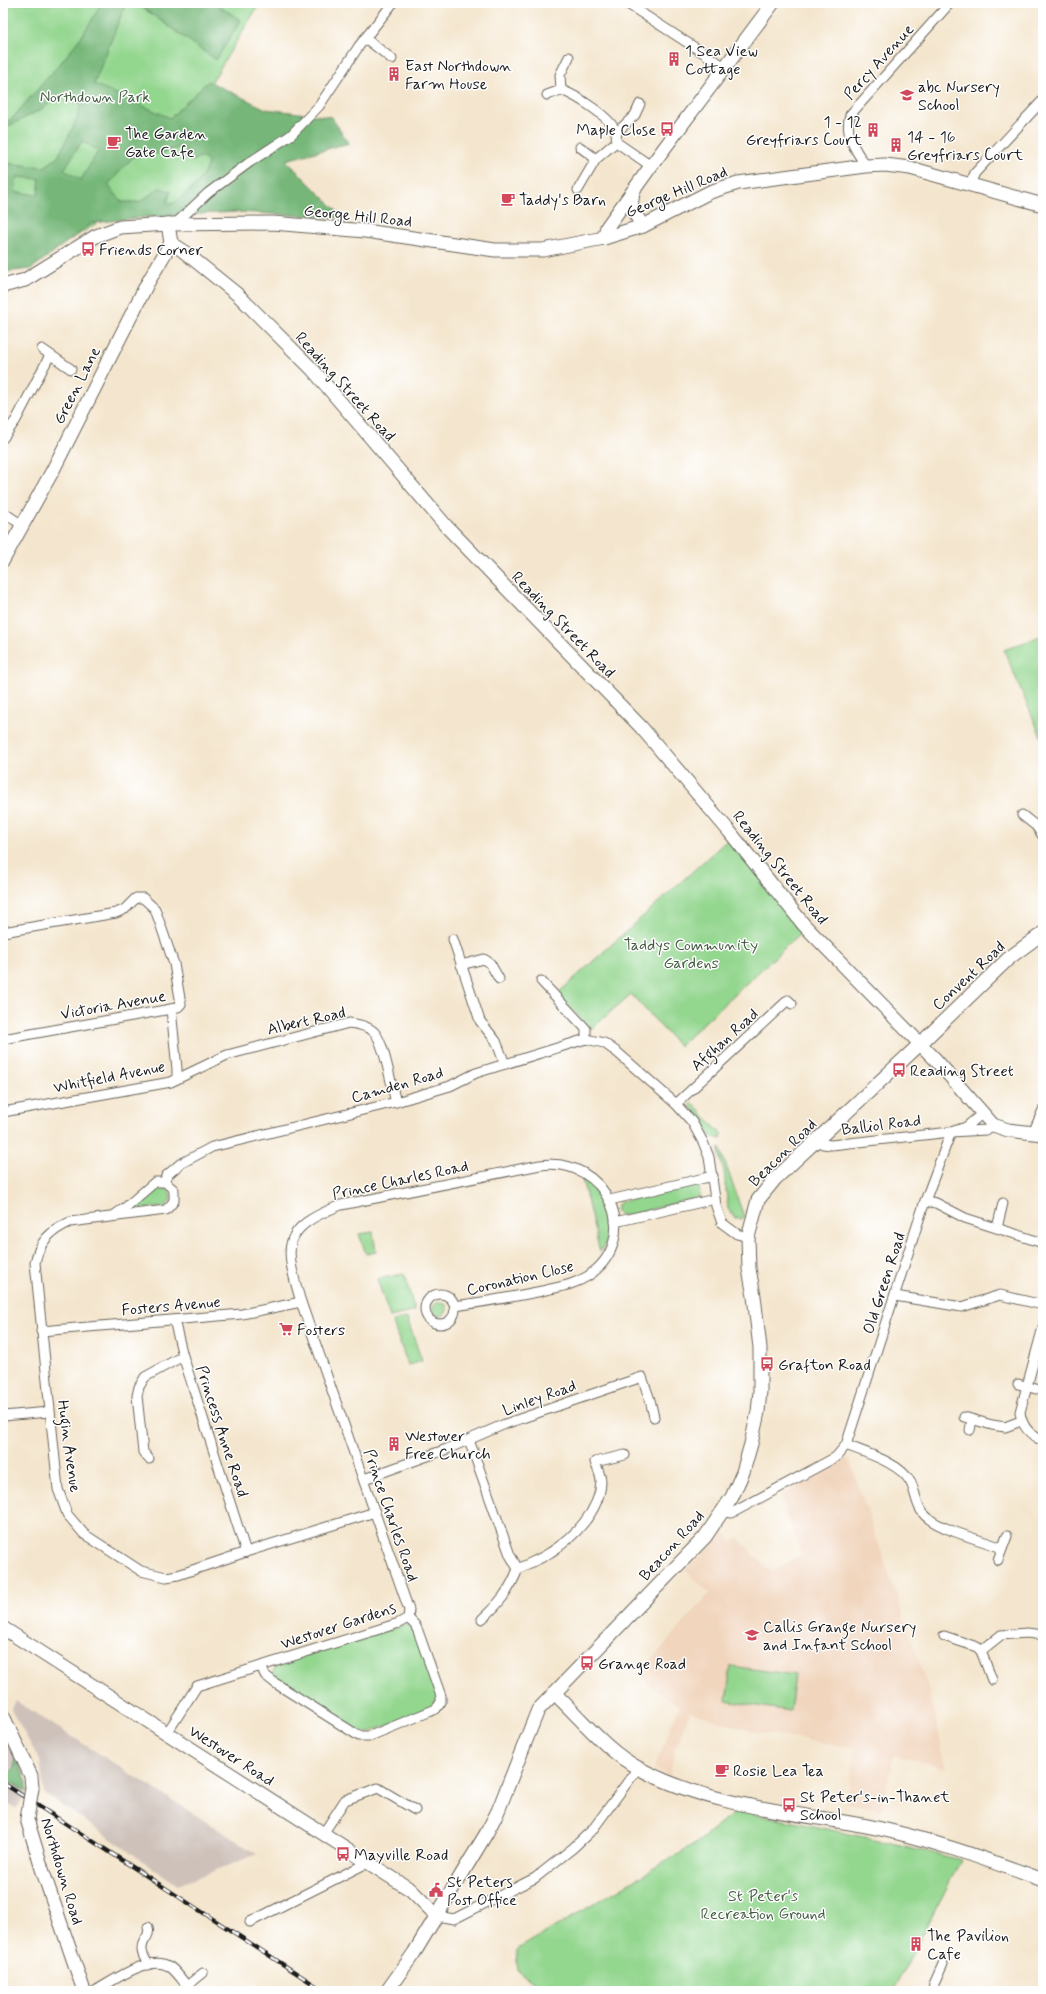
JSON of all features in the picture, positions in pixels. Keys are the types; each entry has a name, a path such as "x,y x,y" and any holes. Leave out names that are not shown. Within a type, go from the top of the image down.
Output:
{"street":[{"path":"171,243 172,224 208,193 250,162 291,135 319,106 365,38 393,3"},
{"path":"626,3 722,65 724,70"},
{"path":"604,238 607,227 773,3"},
{"name":"Percy Avenue","path":"866,166 850,138 847,126 850,115 950,3"},
{"path":"365,38 392,59"},
{"path":"561,90 560,75 568,58"},
{"path":"561,90 588,104 604,116 614,129 616,142 651,166"},
{"path":"548,96 561,90"},
{"path":"970,184 975,173 1043,100"},
{"path":"614,129 635,115 640,104"},
{"path":"578,190 596,159 616,142"},
{"path":"580,147 596,159"},
{"name":"George Hill Road","path":"3,286 25,280 96,236 120,228 172,224 272,223 365,230 495,250 520,251 571,246 643,226 710,192 738,183 866,166 885,165 910,168 1043,204"},
{"path":"633,192 631,208 643,226"},
{"name":"Green Lane","path":"3,560 56,462 147,284 171,243"},
{"name":"Reading Street Road","path":"171,243 182,250 238,295 313,370 446,526 641,727 729,831 804,924 919,1045"},
{"path":"42,349 71,369"},
{"path":"3,438 16,420 50,355"},
{"path":"3,512 22,525"},
{"path":"1022,815 1036,826 1043,836"},
{"name":"Victoria Avenue","path":"3,932 116,913 125,909 136,898 143,898 155,909 174,964 181,1004 178,1008 3,1039"},
{"name":"Convent Road","path":"919,1045 1009,958 1043,932"},
{"path":"453,939 480,1021 496,1041 505,1064"},
{"path":"461,965 484,959 490,963 499,979"},
{"path":"541,981 586,1029 586,1039 604,1043 618,1052 676,1104 692,1122 709,1157 713,1176 715,1200 722,1223 737,1234 748,1237"},
{"name":"Afghan Road","path":"676,1104 788,1000 792,1004"},
{"name":"Whitfield Avenue","path":"3,1112 171,1082 177,1079 171,1009"},
{"name":"Albert Road","path":"177,1079 227,1055 349,1023 363,1026 374,1033 381,1046 396,1102"},
{"name":"Camden Road","path":"165,1182 166,1176 180,1164 212,1147 396,1102 450,1086 476,1073 586,1039"},
{"path":"919,1045 935,1059 993,1125 1008,1130 1038,1133 1043,1110"},
{"name":"Beacon Road","path":"387,1991 437,1916 486,1834 498,1811 538,1710 705,1537 723,1512 743,1472 756,1418 760,1391 760,1348 754,1296 749,1269 748,1237 753,1211 765,1189 919,1045"},
{"name":"Balliol Road","path":"951,1132 966,1127 983,1113"},
{"name":"Balliol Road","path":"816,1140 823,1144 831,1145 951,1132 986,1130 993,1125"},
{"name":"Old Green Road","path":"723,1512 732,1513 758,1500 836,1456 846,1445 925,1201 951,1132"},
{"name":"Prince Charles Road","path":"408,1618 409,1610 301,1302 291,1268 289,1256 291,1244 297,1230 305,1222 320,1213 341,1205 548,1164 565,1165 581,1170 601,1186 610,1200 613,1211"},
{"path":"610,1200 713,1176"},
{"name":"Hugin Avenue","path":"113,1216 126,1207 152,1184 158,1181 165,1182 171,1186 174,1201 166,1210 70,1222 49,1234 42,1242 37,1253 35,1263 58,1489 67,1514 84,1534 141,1571 166,1577 178,1575 375,1512"},
{"path":"615,1222 715,1200"},
{"path":"925,1201 936,1203 965,1218 1043,1243"},
{"path":"996,1228 1003,1203"},
{"name":"Coronation Close","path":"455,1306 519,1296 565,1286 581,1280 595,1270 606,1257 613,1242 615,1222 613,1211"},
{"path":"895,1296 962,1307 1000,1295 1043,1305"},
{"name":"Fosters Avenue","path":"41,1331 242,1314 301,1302"},
{"name":"Princess Anne Road","path":"174,1320 183,1356 246,1552"},
{"path":"1043,1327 1032,1388 1020,1412 1021,1421 1026,1429 1034,1437 1043,1441"},
{"path":"149,1459 143,1452 138,1396 139,1387 145,1377 183,1356"},
{"name":"Linley Road","path":"364,1479 469,1440 505,1424 642,1377 654,1417"},
{"path":"1018,1384 1032,1388"},
{"path":"3,1416 49,1412"},
{"path":"970,1430 968,1419 1005,1427 1021,1421"},
{"path":"469,1440 510,1555 518,1569"},
{"path":"846,1445 899,1468 911,1483 918,1507 937,1524 1002,1548"},
{"path":"482,1619 499,1603 512,1584 518,1569 551,1552 579,1529 596,1503 600,1491 600,1475 595,1462 625,1455"},
{"path":"998,1560 1006,1536"},
{"name":"Westover Gardens","path":"167,1733 198,1686 261,1666 399,1623 408,1618 412,1621 418,1631 441,1696 441,1702 436,1709 370,1736 359,1736 265,1675 261,1666"},
{"name":"Westover Road","path":"3,1628 411,1890 437,1916"},
{"path":"981,1650 1001,1635 1027,1633 1043,1635"},
{"path":"949,1641 977,1647 981,1650 993,1679"},
{"path":"554,1693 595,1734 638,1768 680,1787 746,1806 868,1826 913,1837 967,1852 1043,1880"},
{"name":"Northdown Road","path":"3,1716 31,1776 32,1788 27,1819 42,1869 84,1991"},
{"path":"437,1916 454,1919 535,1878 573,1848 593,1829 638,1768"},
{"path":"323,1834 345,1800 378,1788 399,1804 415,1810"},
{"path":"250,1922 367,1863"},
{"path":"148,1927 148,1937 143,1942 141,1951 148,1965"},
{"path":"95,1991 142,1966 148,1965 165,1964 170,1967 187,1986 203,1973"},
{"path":"933,1991 934,1984 943,1964"}],"shaded area":[{"path":"849,1458 930,1693 946,1768 894,1755 881,1809 847,1803 855,1748 754,1732 690,1712 675,1748 670,1776 654,1769 679,1706 653,1688 639,1674 710,1593 685,1570 712,1543 722,1530 734,1541 737,1537 771,1572 801,1554 780,1496"},
{"path":"16,1701 257,1854 178,1885 44,1793 40,1761 11,1710"},
{"path":"3,1722 16,1749 27,1792 16,1809 3,1801"}],"green space":[{"name":"Northdown Park","path":"3,3 260,3 178,137 233,170 179,213 165,218 111,213 59,246 32,260 3,272"},
{"path":"101,3 126,3 94,84 170,118 208,81 266,109 331,117 349,143 286,160 344,218 237,212 157,216 92,223 31,269 3,272 3,163 44,167 58,157 76,121 81,104 60,96 40,110 3,129 3,121 11,120 60,64 92,19","holes":["82,141 98,151 81,180 64,170","180,147 187,150 186,158 193,161 200,157 208,161 199,180 173,204 167,202 171,191 159,188 140,202 122,202 108,185 133,157 166,152","17,177 40,179 38,195 15,192"]},
{"path":"136,3 214,3 241,20 216,60"},
{"path":"1043,635 1043,739 1042,739 1004,650"},
{"name":"Taddys Community Gardens","path":"731,838 805,929 679,1046 631,994 591,1029 557,994"},
{"path":"692,1102 722,1135 721,1139 711,1136 690,1105"},
{"path":"720,1148 744,1217 741,1219 735,1218 728,1209 724,1171 719,1153"},
{"path":"582,1179 597,1193 606,1212 608,1233 606,1243 600,1252"},
{"path":"699,1183 700,1197 624,1216 619,1214 617,1211 617,1206 621,1202"},
{"path":"156,1186 163,1186 170,1192 171,1199 165,1207 129,1210"},
{"path":"373,1232 376,1252 366,1254 359,1234"},
{"path":"404,1274 415,1311 390,1317 377,1279"},
{"path":"437,1302 443,1302 447,1306 447,1312 443,1316 437,1316 433,1312 433,1306"},
{"path":"407,1318 422,1361 408,1365 392,1321"},
{"path":"408,1624 411,1625 438,1693 437,1701 430,1708 369,1733 362,1733 276,1678 273,1674 276,1664"},
{"path":"731,1666 795,1675 790,1711 726,1701"},
{"path":"11,1746 27,1782 27,1792 3,1778 3,1770 10,1772 15,1768 15,1758"},
{"name":"St Peter's Recreation Ground","path":"738,1810 892,1843 961,1860 895,1988 902,1991 545,1991 518,1971 516,1950 694,1845"}],"railway":[{"path":"3,1783 324,1991"}],"place":[{"name":"1 Sea View Cottage","path":"674,59"},
{"name":"East Northdown Farm House","path":"394,74"},
{"name":"abc Nursery School","path":"907,95"},
{"name":"Maple Close","path":"667,129"},
{"name":"1 - 12 Greyfriars Court","path":"873,130"},
{"name":"The Garden Gate Cafe","path":"114,142"},
{"name":"14 - 16 Greyfriars Court","path":"896,145"},
{"name":"Taddy's Barn","path":"508,199"},
{"name":"Friends Corner","path":"88,249"},
{"name":"Reading Street","path":"899,1070"},
{"name":"Fosters","path":"286,1329"},
{"name":"Grafton Road","path":"767,1364"},
{"name":"Westover Free Church","path":"394,1444"},
{"name":"Callis Grange Nursery and Infant School","path":"752,1635"},
{"name":"Grange Road","path":"587,1663"},
{"name":"Rosie Lea Tea","path":"722,1770"},
{"name":"St Peter's-in-Thanet School","path":"789,1805"},
{"name":"Mayville Road","path":"343,1854"},
{"name":"St Peters Post Office","path":"436,1890"},
{"name":"The Pavilion Cafe","path":"916,1944"}]}
